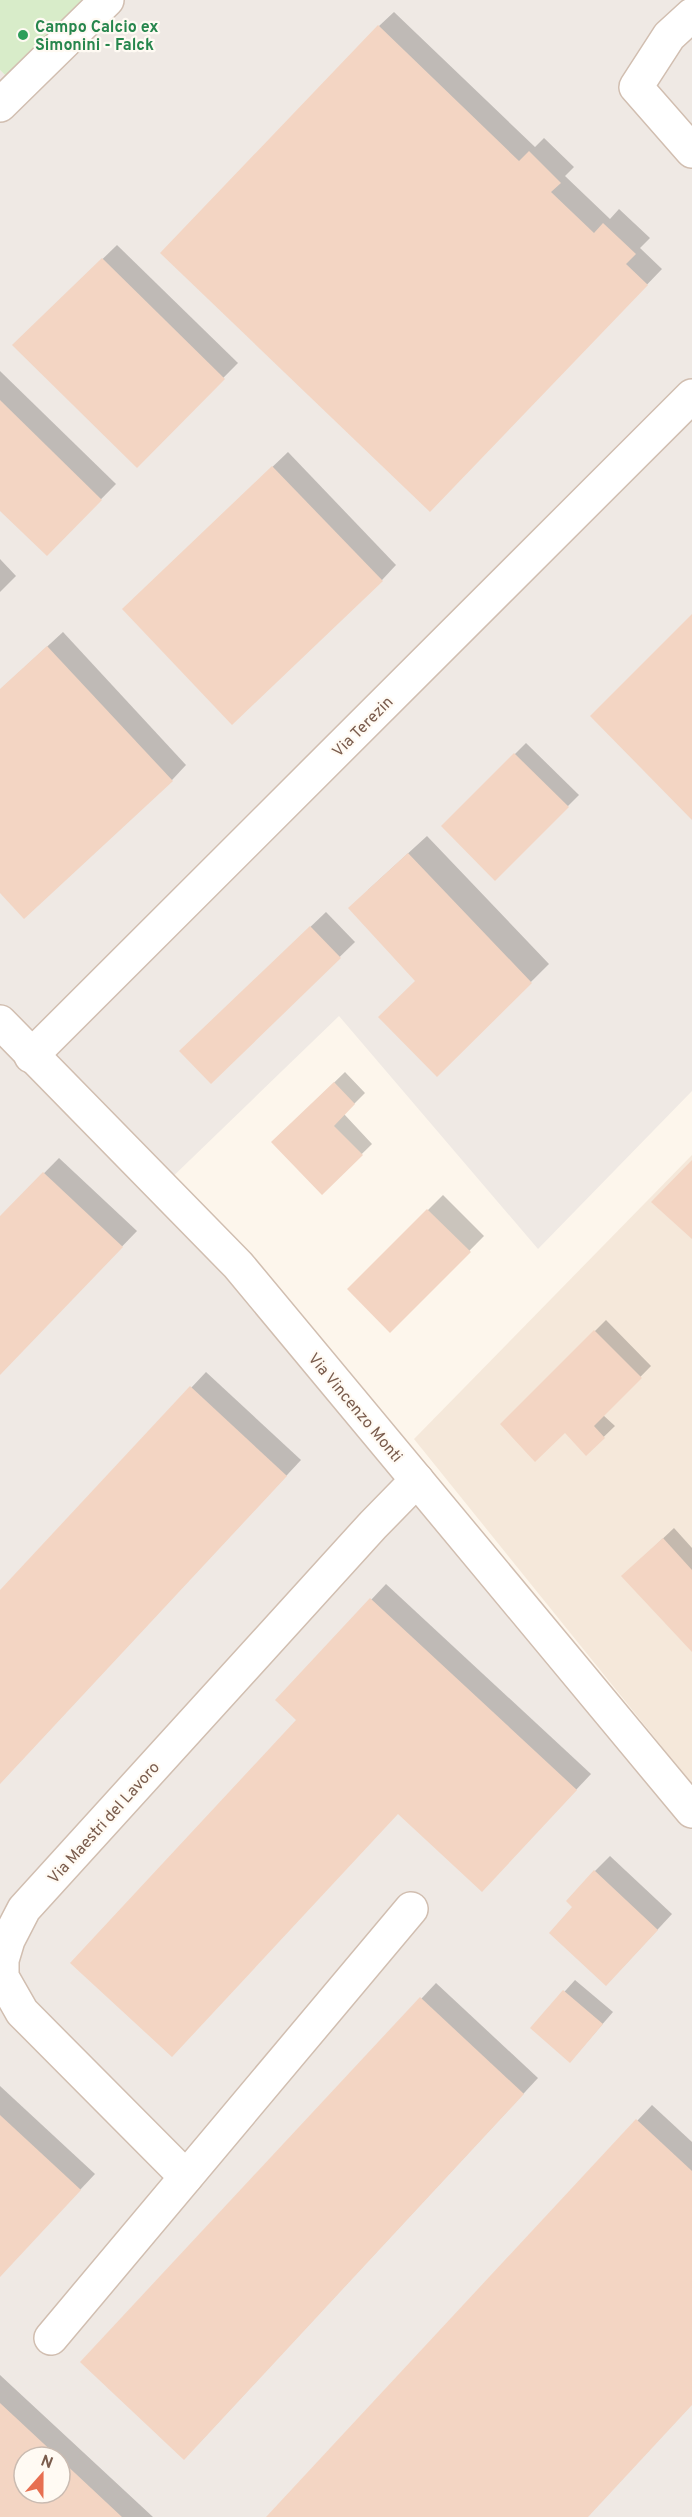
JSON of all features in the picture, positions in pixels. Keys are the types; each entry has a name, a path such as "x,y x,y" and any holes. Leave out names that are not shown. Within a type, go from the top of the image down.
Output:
{"street":[{"path":"0,105 107,0"},
{"path":"692,15 669,36 636,87 692,151"},
{"name":"Via Terezin","path":"31,1056 692,396"},
{"name":"Via Vincenzo Monti","path":"0,1022 238,1265 692,1811"},
{"name":"Via Maestri del Lavoro","path":"186,2177 22,2012 2,1977 2,1960 8,1940 24,1909 373,1525 417,1480"},
{"path":"51,2338 411,1909"}],"shaded area":[{"path":"82,0 692,0 692,1091 538,1249 339,1016 162,1187 692,1811 692,2517 0,2517 0,70 6,76"},
{"path":"692,1155 692,1784 414,1439"}],"green space":[{"name":"Campo Calcio ex Simonini - Falck","path":"0,0 82,0 6,76 0,70"}],"building":[{"path":"378,25 519,161 529,151 561,183 551,192 594,233 603,223 636,254 626,264 648,285 430,512 160,253"},
{"path":"102,258 225,379 137,468 12,345"},
{"path":"0,400 102,500 47,556 0,511"},
{"path":"272,466 383,581 232,725 122,609"},
{"path":"692,614 692,820 590,716"},
{"path":"47,646 173,781 24,919 0,893 0,689"},
{"path":"514,753 569,807 495,881 441,826"},
{"path":"408,853 532,983 437,1077 378,1017 415,981 348,908"},
{"path":"310,926 341,958 211,1084 179,1051"},
{"path":"334,1082 355,1104 334,1126 363,1155 322,1195 271,1142"},
{"path":"692,1160 692,1239 651,1202"},
{"path":"43,1172 123,1247 0,1375 0,1216"},
{"path":"427,1209 471,1252 390,1333 347,1289"},
{"path":"594,1330 642,1378 594,1426 605,1438 586,1456 565,1433 535,1462 500,1424"},
{"path":"190,1386 287,1476 0,1784 0,1590"},
{"path":"663,1538 692,1570 692,1652 621,1576"},
{"path":"370,1598 577,1790 482,1892 398,1814 172,2057 70,1963 296,1720 275,1700"},
{"path":"594,1870 658,1930 606,1986 549,1933 572,1907 566,1901"},
{"path":"563,1990 603,2024 570,2063 530,2028"},
{"path":"420,1997 524,2094 184,2460 80,2362"},
{"path":"0,2115 81,2190 0,2277"},
{"path":"636,2119 692,2171 692,2405 588,2517 266,2517"},
{"path":"0,2403 45,2445 12,2445 12,2505 72,2505 72,2470 122,2517 0,2517"}],"place":[{"name":"Campo Calcio ex Simonini - Falck","path":"23,35"}]}
